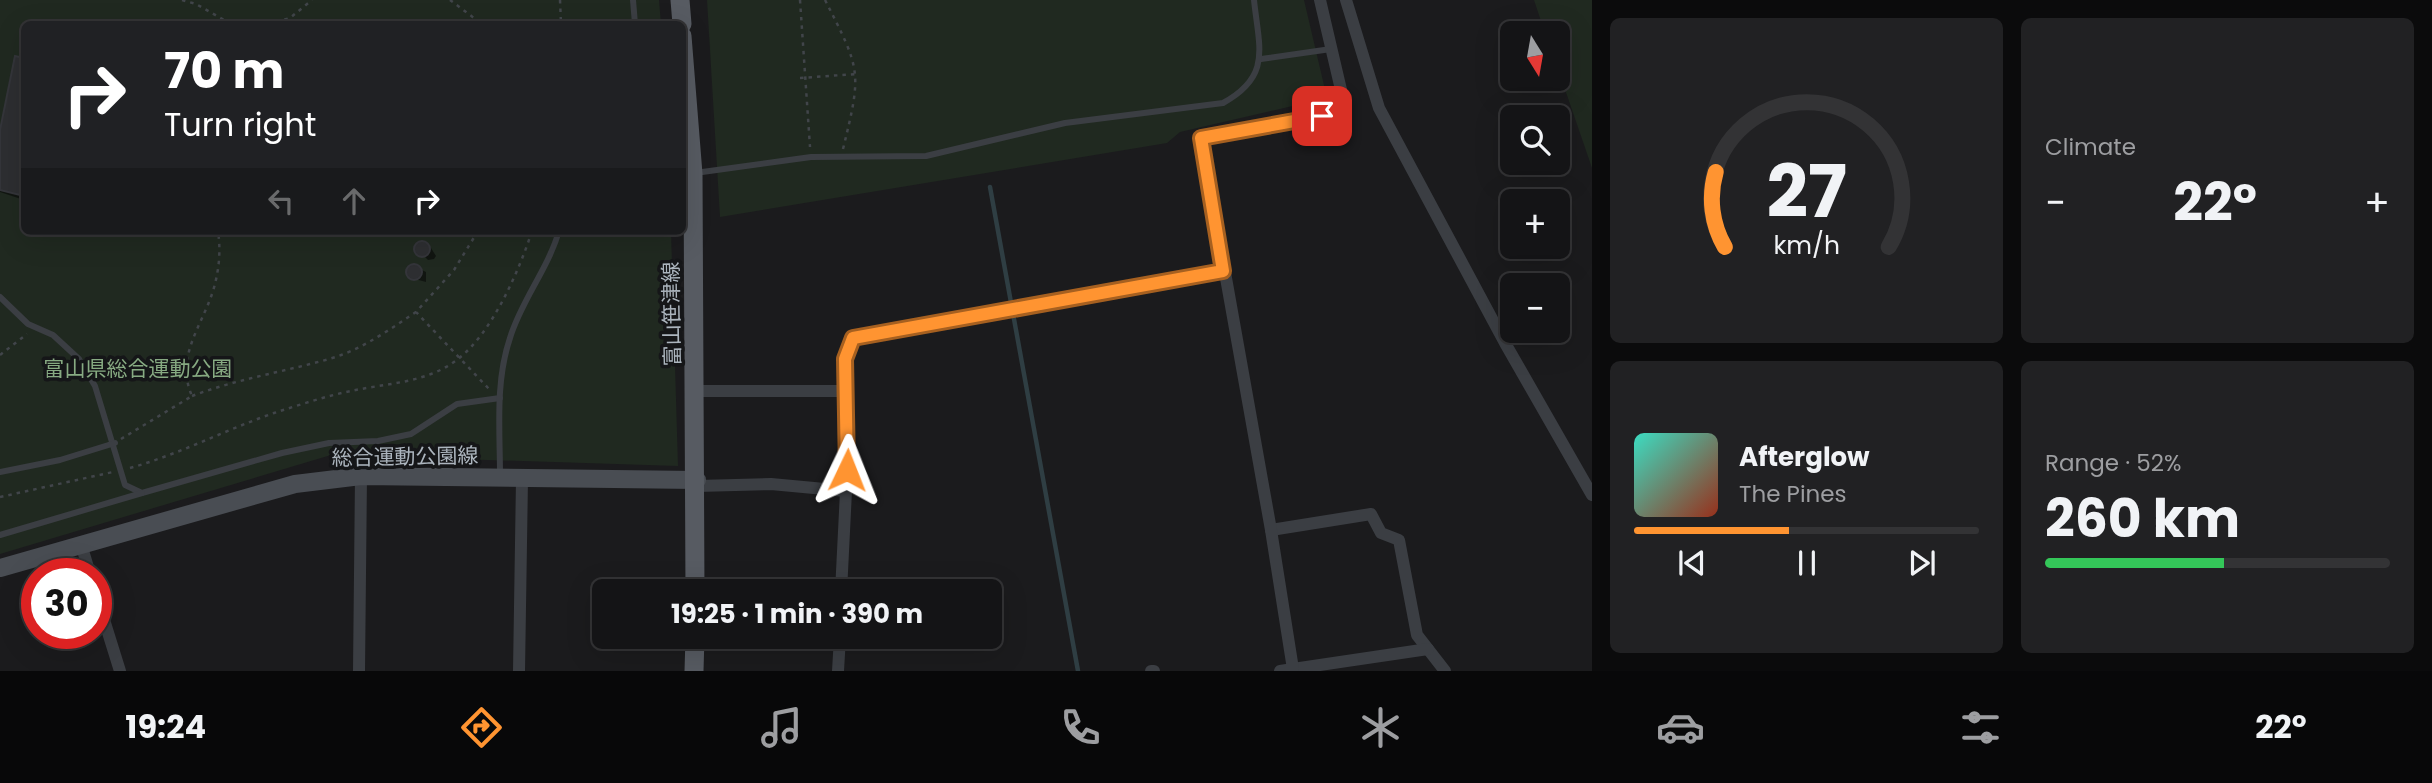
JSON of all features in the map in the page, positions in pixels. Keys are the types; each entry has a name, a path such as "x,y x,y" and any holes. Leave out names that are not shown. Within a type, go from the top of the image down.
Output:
{"main road":[{"path":"680,0 682,21"},
{"name":"富山笹津線","path":"686,86 693,174 697,483 695,579"},
{"name":"総合運動公園線","path":"0,568 295,484 361,476 697,483"},
{"path":"694,671 695,649"}],"street":[{"path":"1320,0 1346,111 1201,138 1271,530 1286,670 1428,649"},
{"path":"1346,0 1379,108 1453,250 1592,495"},
{"path":"842,579 848,427 844,391 845,359 853,338 1223,271"},
{"path":"696,391 844,391"},
{"path":"359,671 361,476"},
{"path":"519,671 522,479"},
{"path":"697,483 771,484 846,491"},
{"path":"1271,530 1371,513 1381,533 1399,540 1417,635 1445,671"},
{"path":"81,544 85,558"},
{"path":"112,645 120,671"},
{"path":"838,671 839,649"}],"lane":[{"path":"633,0 635,21"},
{"path":"693,174 811,157 926,156 1065,123 1223,103 1244,91 1261,59 1254,0"},
{"path":"1261,59 1331,49"},
{"path":"500,478 500,378 510,336 552,253 558,235"},
{"path":"0,297 34,326 53,335 79,359 95,386 115,443 125,485 142,493"},
{"path":"0,535 282,453 329,443 378,441 411,434 457,404 500,398"},
{"path":"0,471 60,460 115,443"}],"path":[{"path":"182,0 196,4 226,21"},
{"path":"279,21 290,18 312,0"},
{"path":"450,0 478,21"},
{"path":"560,0 561,21"},
{"path":"800,0 811,157"},
{"path":"825,0 855,61 858,82 842,155"},
{"path":"800,78 857,74"},
{"path":"192,396 185,380 186,358 213,293 220,261 218,235"},
{"path":"115,443 192,396 232,381 331,359 372,341 416,312 454,270 476,235"},
{"path":"0,497 167,458 274,413 352,391 425,376 458,359 499,309 530,235"},
{"path":"416,312 489,389"},
{"path":"0,355 20,342 34,326"}],"green space":[{"name":"富山県総合運動公園","path":"0,0 659,0 661,21 21,21 21,235 671,235 678,466 331,455 0,554"},
{"path":"707,0 1304,0 1327,98 1180,132 1167,143 720,217"},
{"path":"1534,0 1592,0 1592,168 1566,91 1570,91 1570,21 1541,21"}],"building":[{"path":"15,56 21,57 21,195 0,190 0,130"},
{"path":"422,241 428,243 428,255 422,257 416,255 414,249 416,243"},
{"path":"414,264 420,266 420,278 414,280 408,278 406,272 408,266"}],"waterway":[{"path":"990,187 1078,671"}],"route":[{"path":"847,470 845,359 853,338 1223,271 1201,138 1322,116"}]}
